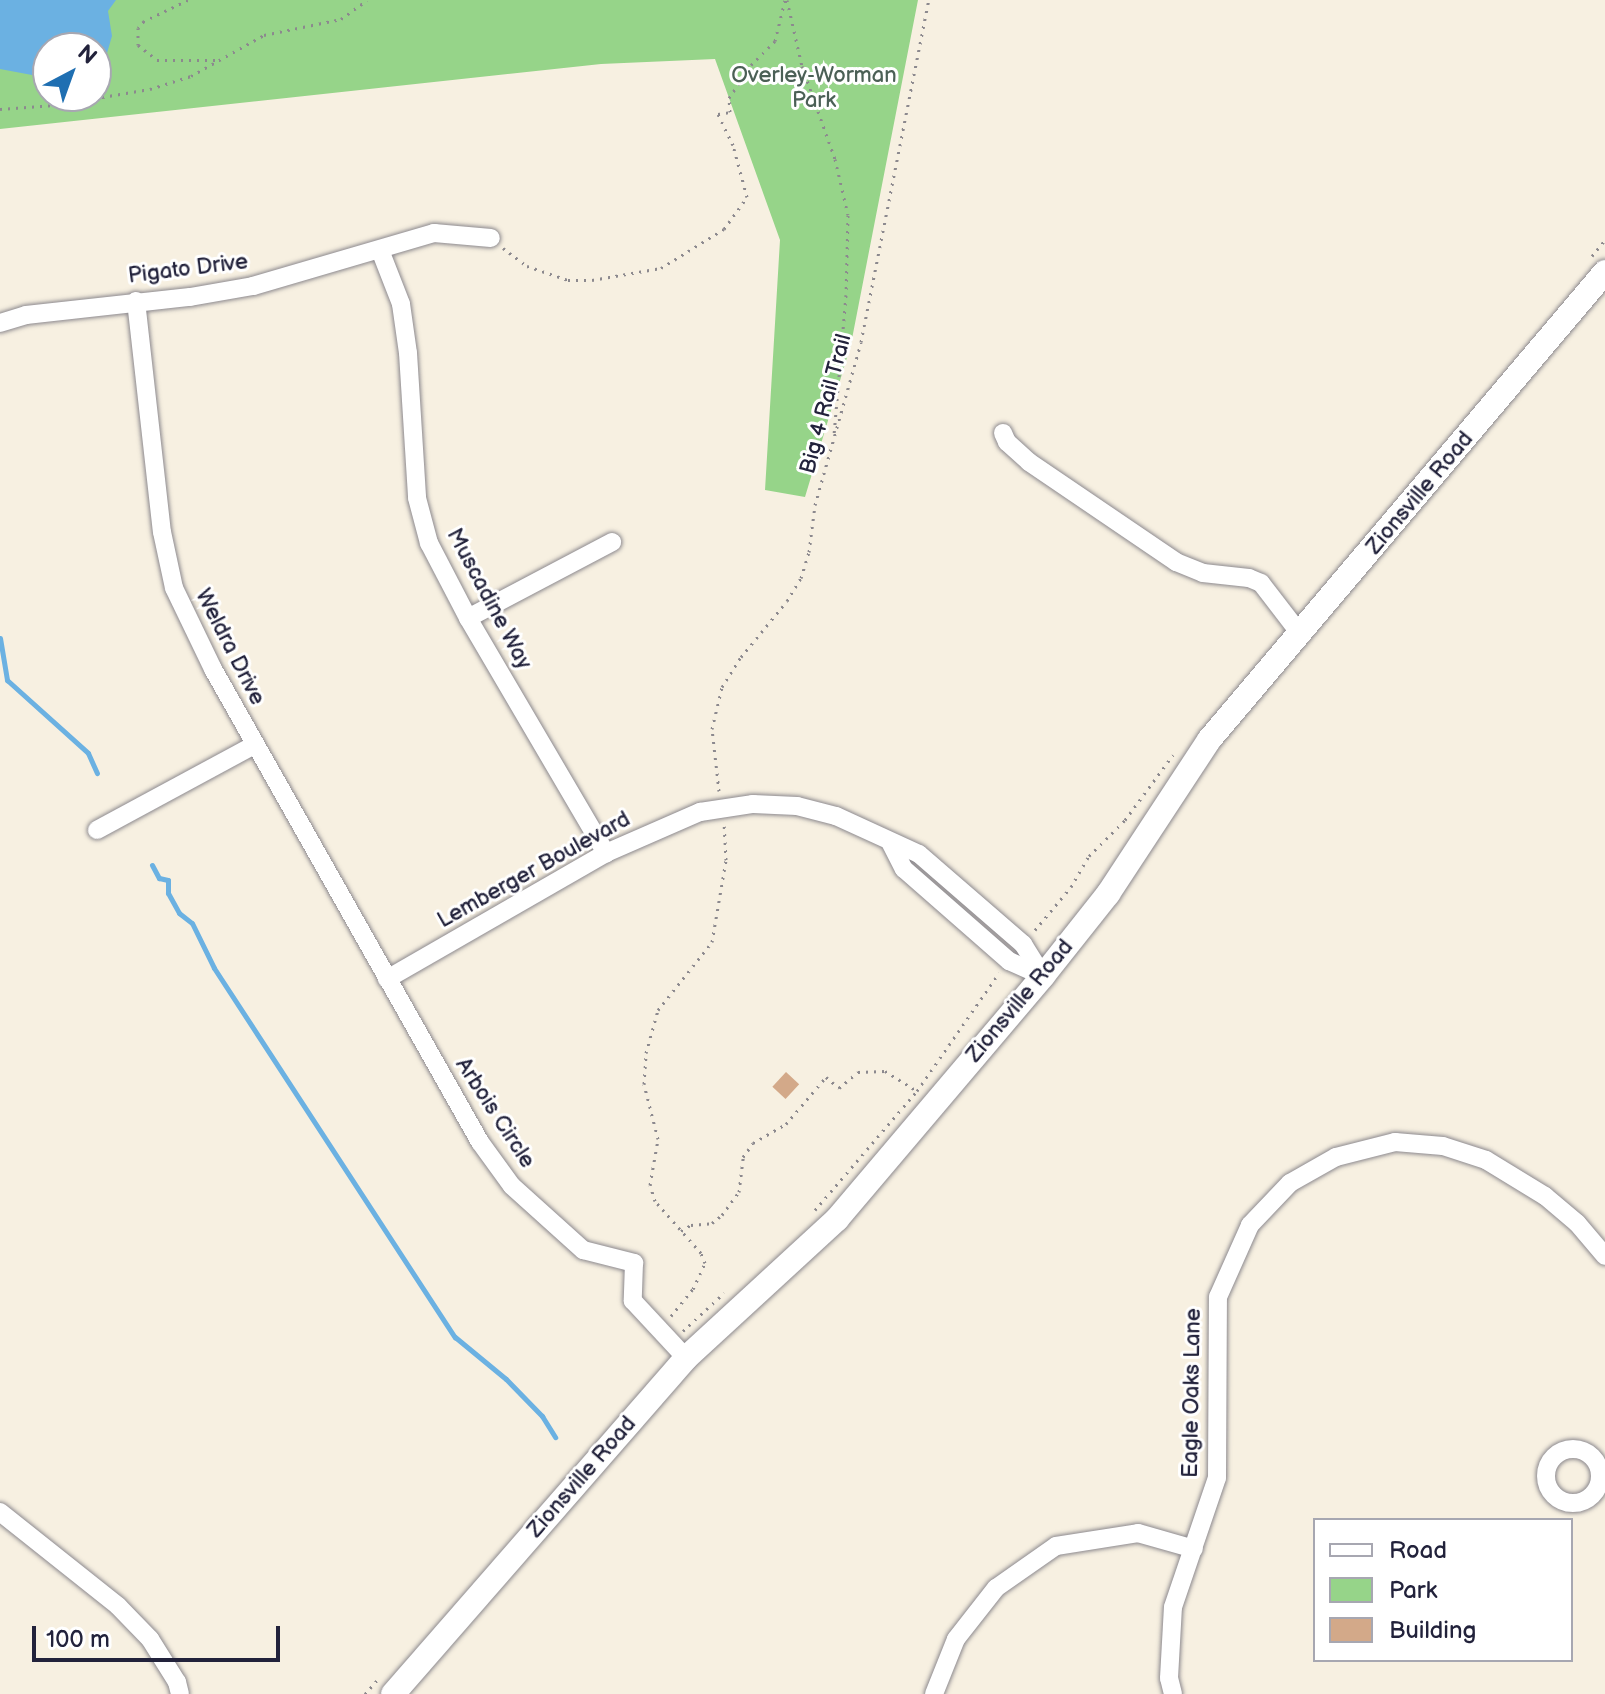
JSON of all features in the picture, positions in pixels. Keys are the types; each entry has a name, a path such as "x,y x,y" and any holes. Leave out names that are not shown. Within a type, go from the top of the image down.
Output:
{"main road":[{"name":"Zionsville Road","path":"393,1694 686,1358 837,1219 1043,976 1108,894 1191,764 1605,272"}],"street":[{"name":"Pigato Drive","path":"0,323 26,315 190,297 253,286 434,233 491,238"},
{"name":"Muscadine Way","path":"380,250 401,304 408,353 417,498 429,543 468,618 606,853"},
{"name":"Weldra Drive","path":"136,301 162,532 174,588 254,745 387,979"},
{"path":"1003,433 1007,442 1029,462 1176,562 1203,573 1249,578 1261,583 1301,635"},
{"path":"468,618 612,542"},
{"path":"97,830 254,745"},
{"name":"Lemberger Boulevard","path":"387,979 606,853 700,812 753,804 797,806 836,816 891,844 919,854 1023,944 1043,976"},
{"name":"Arbois Circle","path":"387,979 480,1142 512,1186 583,1250 634,1263 633,1301 660,1328"},
{"name":"Eagle Oaks Lane","path":"1173,1694 1169,1678 1173,1607 1217,1478 1218,1297 1250,1225 1290,1183 1336,1157 1395,1142 1443,1146 1486,1160 1545,1196 1577,1223 1605,1256"},
{"path":"660,1328 686,1358"},
{"path":"0,1512 118,1606 150,1639 177,1682 180,1694"},
{"path":"934,1694 956,1639 996,1588 1056,1546 1138,1533 1194,1549"}],"path":[{"path":"188,0 176,2 153,14 138,28 138,45 157,60 221,60"},
{"path":"0,109 55,105 150,89 191,76 264,35 341,19 367,0"},
{"path":"491,238 527,266 568,280 592,280 661,268 724,229 747,197 733,145 718,114 730,112 729,98 751,65 775,41 786,0"},
{"path":"786,0 802,66 835,159 848,215 850,246 833,444"},
{"name":"Big 4 Rail Trail","path":"720,793 712,729 722,687 801,578 809,552 815,505 861,342 929,0"},
{"path":"660,1328 693,1289 705,1263 655,1201 650,1185 658,1139 644,1084 646,1053 658,1010 712,942 726,860 724,824"},
{"path":"903,1108 992,981"},
{"path":"681,1231 691,1225 712,1223 722,1215 739,1192 743,1157 753,1143 786,1124 826,1077 839,1088 858,1072 885,1071 917,1091"}],"green space":[{"name":"Overley-Worman Park","path":"0,0 918,0 851,344 805,497 765,490 780,240 715,59 601,64 0,129"}],"water":[{"path":"0,0 116,0 108,11 111,32 32,32 32,75 0,69"}],"building":[{"path":"786,1072 799,1084 786,1099 772,1087"}],"waterway":[{"path":"0,638 7,680 88,753 97,773"},
{"path":"152,865 159,878 168,880 168,893 179,913 192,923 214,968 455,1337 506,1379 542,1416 555,1437"}]}
